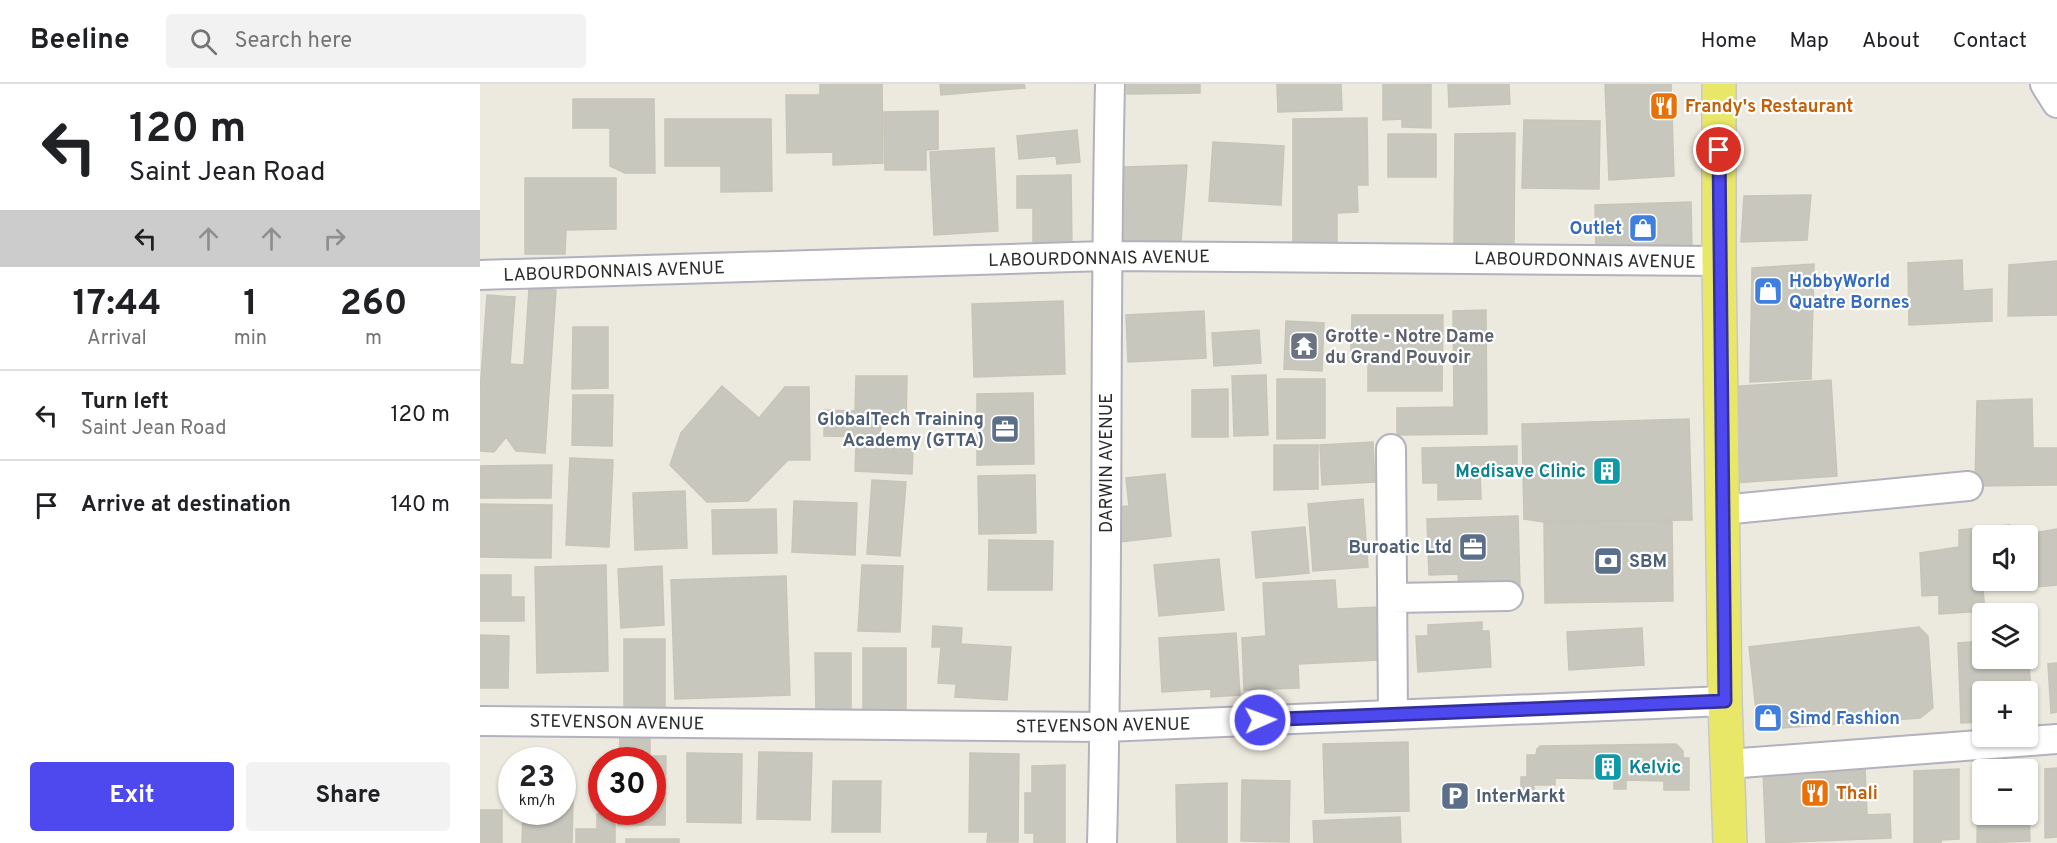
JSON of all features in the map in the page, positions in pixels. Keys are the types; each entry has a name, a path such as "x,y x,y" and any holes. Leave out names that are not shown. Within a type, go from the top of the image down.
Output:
{"main road":[{"path":"1719,84 1722,510 1730,843"}],"street":[{"name":"DARWIN AVENUE","path":"1102,843 1105,727 1106,256 1110,84"},
{"path":"2045,84 2057,103"},
{"name":"LABOURDONNAIS AVENUE","path":"480,275 1106,256 1719,261"},
{"path":"1391,449 1393,715"},
{"path":"1722,510 1968,486"},
{"path":"1392,598 1508,596"},
{"name":"STEVENSON AVENUE","path":"480,721 1105,727 1725,701"},
{"path":"1728,764 2057,739"}],"building":[{"path":"820,84 882,84 883,163 833,165 833,152 787,153 786,95 820,95"},
{"path":"940,84 1024,84 1025,88 941,95"},
{"path":"1127,84 1200,84 1200,93 1127,94"},
{"path":"1277,84 1341,84 1342,110 1278,112"},
{"path":"1383,84 1431,84 1431,128 1402,127 1402,119 1383,120"},
{"path":"1448,84 1509,84 1510,104 1449,107"},
{"path":"1605,84 1671,84 1674,176 1609,180"},
{"path":"573,99 654,99 655,173 625,173 610,166 610,128 573,128"},
{"path":"938,111 938,149 926,150 926,170 885,170 884,112"},
{"path":"1367,118 1368,185 1357,185 1358,212 1337,213 1337,250 1293,251 1293,119"},
{"path":"665,119 771,119 772,191 721,192 721,166 665,166"},
{"path":"1524,120 1600,121 1599,189 1522,188"},
{"path":"1077,130 1080,162 1057,164 1056,156 1019,159 1017,136"},
{"path":"1515,133 1514,243 1454,243 1455,134"},
{"path":"1388,134 1436,134 1436,177 1388,177"},
{"path":"1213,142 1284,146 1281,205 1209,201"},
{"path":"994,148 998,231 934,235 930,152"},
{"path":"1187,165 1181,241 1116,242 1123,167"},
{"path":"1071,175 1072,248 1033,248 1033,208 1017,208 1017,176"},
{"path":"525,178 616,178 616,229 566,230 565,254 525,254"},
{"path":"1811,195 1807,240 1741,242 1744,196"},
{"name":"Outlet","path":"1691,202 1692,251 1596,254 1595,205"},
{"path":"1962,260 1963,291 1992,289 1992,321 1909,325 1908,263"},
{"path":"2057,261 2057,315 2008,316 2009,265"},
{"path":"1814,264 1811,379 1750,382 1752,268"},
{"path":"529,289 556,290 545,453 516,451 506,437 494,452 480,451 480,391 487,295 515,297 510,364 524,365"},
{"path":"1063,301 1065,374 974,377 972,304"},
{"path":"1486,310 1487,434 1397,435 1397,408 1454,407 1453,311"},
{"path":"1204,311 1206,358 1128,362 1126,315"},
{"path":"1352,315 1443,315 1442,391 1368,391 1368,352 1351,352"},
{"name":"Grotte - Notre Dame du Grand Pouvoir","path":"1286,321 1324,323 1322,371 1284,369"},
{"path":"573,327 608,327 608,388 572,389"},
{"path":"1259,330 1261,363 1214,366 1212,333"},
{"path":"1266,375 1268,435 1234,436 1232,376"},
{"path":"856,376 907,376 906,424 881,424 880,437 824,436 824,410 855,411"},
{"path":"1277,379 1325,379 1325,438 1277,439"},
{"path":"1831,380 1837,476 1733,483 1727,387"},
{"path":"722,386 759,418 785,387 809,387 810,460 788,460 748,501 707,502 670,465 681,433"},
{"path":"1228,389 1228,437 1192,437 1192,390"},
{"name":"GlobalTech Training Academy (GTTA)","path":"1033,393 1034,464 977,465 977,394"},
{"path":"573,395 613,395 612,446 572,445"},
{"path":"2032,399 2033,448 2057,448 2057,485 1975,486 1977,401"},
{"name":"Medisave Clinic","path":"1689,419 1692,520 1544,522 1524,519 1522,424"},
{"path":"1373,442 1375,482 1322,485 1320,445"},
{"path":"1274,445 1318,445 1318,489 1274,490"},
{"path":"856,446 913,449 912,474 855,471"},
{"path":"1517,446 1517,469 1480,469 1481,499 1438,500 1438,483 1423,483 1422,448"},
{"path":"570,458 613,460 609,547 566,545"},
{"path":"552,465 551,498 480,498 480,466"},
{"path":"1165,474 1171,536 1120,542 1116,507 1129,506 1126,478"},
{"path":"1035,475 1036,533 979,534 978,476"},
{"path":"872,480 906,482 900,556 867,554"},
{"path":"685,491 687,548 635,550 633,493"},
{"path":"1363,499 1368,567 1313,571 1308,504"},
{"path":"794,501 857,503 855,555 792,552"},
{"path":"480,504 552,505 551,558 480,557"},
{"path":"776,509 777,553 713,554 712,510"},
{"name":"Buroatic Ltd","path":"1518,516 1520,586 1459,588 1458,574 1429,575 1427,519"},
{"name":"SBM","path":"1672,520 1673,601 1545,603 1544,522"},
{"path":"1305,527 1309,573 1256,578 1252,532"},
{"path":"1972,529 1972,591 1983,591 1984,603 1972,603 1972,612 1939,614 1939,595 1922,596 1920,553 1959,547 1959,530"},
{"path":"2057,529 2057,585 2038,587 2038,532"},
{"path":"989,540 1053,541 1052,590 988,590"},
{"path":"1219,559 1224,610 1159,616 1154,565"},
{"path":"606,565 608,671 537,673 535,567"},
{"path":"862,565 903,566 900,632 858,631"},
{"path":"662,566 664,625 621,628 618,569"},
{"path":"480,575 511,575 511,597 524,597 524,621 480,621"},
{"path":"786,576 790,695 675,699 671,580"},
{"path":"1335,580 1337,609 1378,607 1380,660 1298,664 1299,688 1244,690 1242,638 1266,636 1263,583"},
{"path":"1482,622 1482,631 1489,631 1491,667 1418,672 1416,636 1428,636 1428,625"},
{"path":"933,626 962,628 961,644 1011,647 1007,700 955,697 956,684 938,683 941,647 932,647"},
{"path":"1919,627 1928,636 1933,708 1920,718 1767,729 1757,719 1749,647"},
{"path":"1642,628 1644,665 1569,670 1567,632"},
{"path":"1236,633 1240,695 1211,697 1211,689 1162,692 1159,638"},
{"path":"480,635 509,636 508,688 480,688"},
{"path":"624,639 665,639 665,707 624,707"},
{"path":"1972,642 1972,669 2029,669 2030,681 1972,681 1972,722 1961,723 1958,643"},
{"path":"863,648 906,648 906,716 863,716"},
{"path":"815,653 851,653 851,713 816,714"},
{"path":"2057,663 2057,712 2051,713 2048,664"},
{"path":"620,737 650,738 650,747 620,747"},
{"path":"1408,742 1409,811 1325,813 1323,744"},
{"name":"Kelvic","path":"1676,744 1683,751 1683,758 1689,758 1689,790 1664,790 1664,781 1626,780 1626,789 1614,789 1614,779 1555,778 1555,785 1534,785 1534,793 1521,793 1521,777 1527,777 1527,755 1536,755 1540,746"},
{"path":"759,752 812,753 810,820 757,819"},
{"path":"687,753 742,754 741,823 687,822"},
{"path":"970,753 1019,754 1018,842 987,842 988,832 969,832"},
{"path":"1065,765 1065,843 1034,843 1034,833 1025,833 1025,793 1032,793 1032,766"},
{"name":"Thali","path":"1865,767 1867,815 1890,814 1891,838 1766,843 1763,772"},
{"path":"2057,768 2057,837 2045,838 2045,769"},
{"path":"1959,769 1959,839 1941,840 1941,843 1914,843 1914,771"},
{"path":"1242,780 1290,781 1289,842 1241,841"},
{"path":"833,781 881,781 880,832 832,832"},
{"path":"1227,783 1227,843 1177,843 1176,785"},
{"path":"480,810 498,810 498,825 502,825 502,843 480,843"},
{"path":"1400,817 1401,843 1314,843 1313,821"},
{"path":"523,825 572,825 572,843 522,843"},
{"path":"597,825 615,825 615,843 576,843 576,829 597,829"},
{"path":"1977,825 2030,825 2030,841 1977,843"},
{"path":"626,839 679,839 679,843 626,843"}],"place":[{"name":"Frandy's Restaurant","path":"1664,106"},
{"name":"Outlet","path":"1643,228"},
{"name":"HobbyWorld Quatre Bornes","path":"1768,291"},
{"name":"Grotte - Notre Dame du Grand Pouvoir","path":"1304,346"},
{"name":"GlobalTech Training Academy (GTTA)","path":"1005,429"},
{"name":"Medisave Clinic","path":"1607,471"},
{"name":"Buroatic Ltd","path":"1473,547"},
{"name":"SBM","path":"1608,561"},
{"name":"Simd Fashion","path":"1768,718"},
{"name":"Kelvic","path":"1608,767"},
{"name":"Thali","path":"1815,793"},
{"name":"InterMarkt","path":"1455,796"}],"route":[{"path":"1260,720 1725,701 1719,150"}]}
